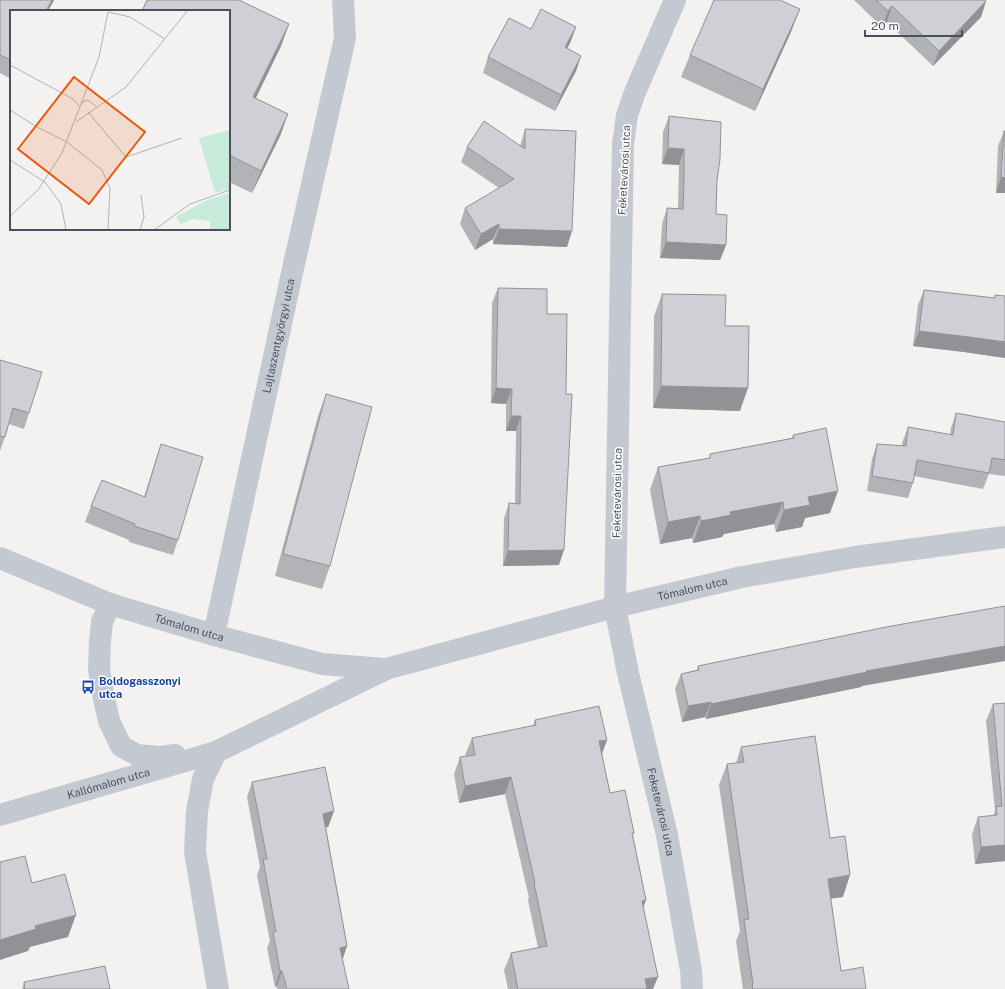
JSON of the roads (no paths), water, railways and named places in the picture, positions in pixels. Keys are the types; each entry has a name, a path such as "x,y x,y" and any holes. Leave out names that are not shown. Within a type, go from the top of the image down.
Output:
{"street":[{"name":"Lajtaszentgyörgyi utca","path":"214,635 345,38 343,0"},
{"name":"Feketevárosi utca","path":"676,0 635,92 627,115 623,144 615,607 628,673 667,835 691,970 692,989"},
{"name":"Tómalom utca","path":"216,752 386,670 615,607 742,577 825,562 1005,537"},
{"name":"Tómalom utca","path":"0,558 110,604 214,635 322,664 386,670"},
{"path":"110,604 102,622 99,668 109,722 121,746 137,755 159,757 216,752 203,780 197,812 195,852 218,989"},
{"name":"Kallómalom utca","path":"0,815 216,752"}],"place":[{"name":"Boldogasszonyi utca","path":"88,687"}]}
